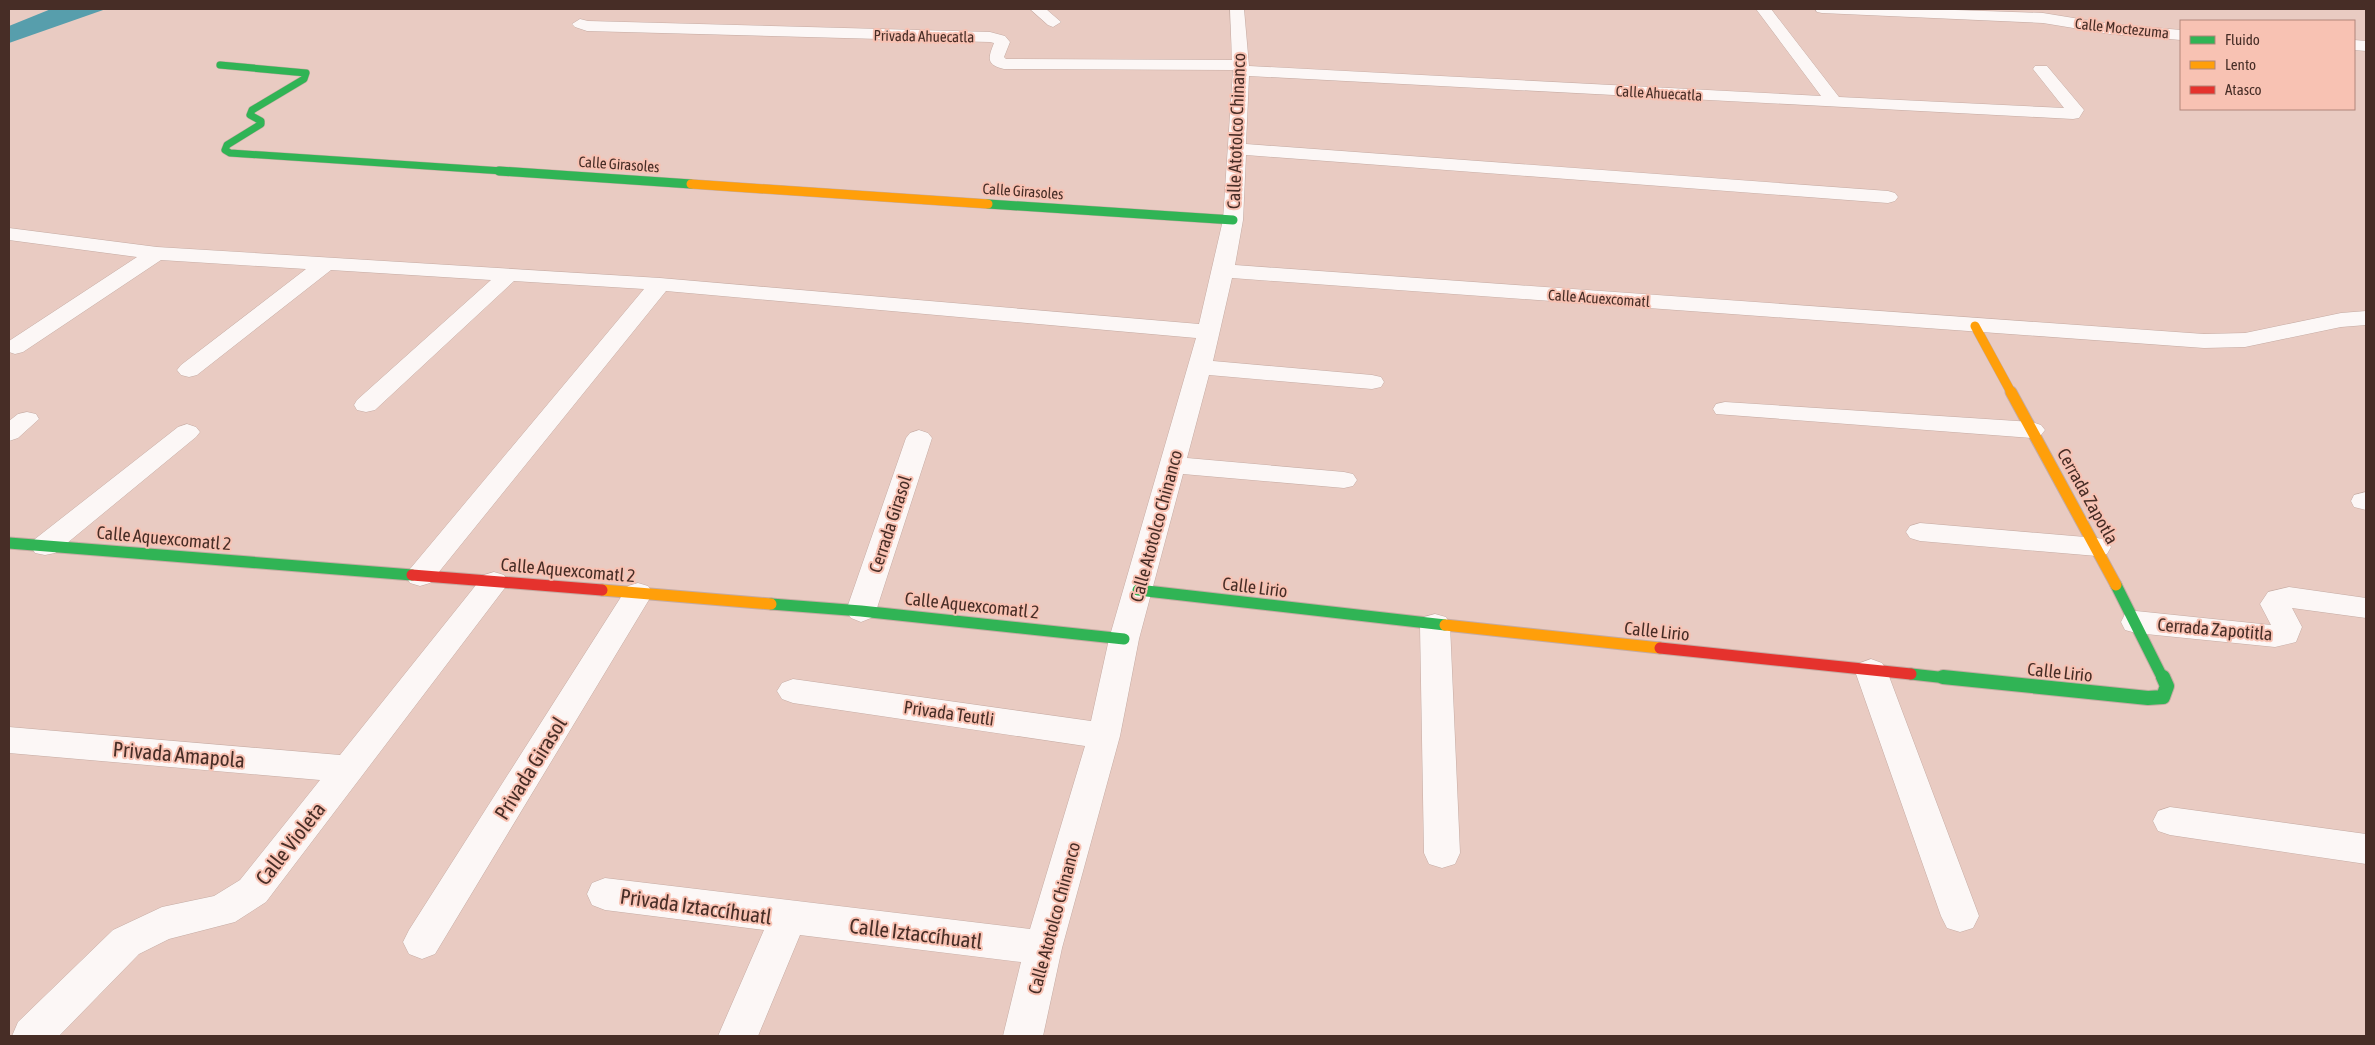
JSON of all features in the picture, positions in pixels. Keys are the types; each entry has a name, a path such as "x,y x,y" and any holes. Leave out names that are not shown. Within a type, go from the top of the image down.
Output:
{"street":[{"path":"1037,9 1053,22"},
{"name":"Calle Atotolco Chinanco","path":"1023,1036 1044,948 1104,736 1124,640 1200,367 1223,271 1233,220 1241,68 1237,9"},
{"path":"1763,9 1835,103"},
{"name":"Calle Moctezuma","path":"1822,9 1917,11 2044,18 2110,29 2180,35"},
{"name":"Privada Ahuecatla","path":"580,24 586,26 851,35 990,37 999,38 1002,42 996,57 997,62 1004,64 1241,68"},
{"name":"Calle Girasoles","path":"220,65 306,73 304,79 252,110 250,115 261,121 261,124 256,129 226,145 225,150 230,153 1233,220"},
{"name":"Calle Ahuecatla","path":"1241,68 1835,103 2072,114 2075,110 2041,69"},
{"path":"1236,149 1888,197"},
{"path":"9,234 157,253 660,284 1209,332"},
{"path":"15,347 157,253"},
{"path":"189,370 325,264"},
{"name":"Calle Acuexcomatl","path":"1223,271 2204,341 2245,340 2341,320 2366,318"},
{"path":"366,405 509,275"},
{"path":"420,576 660,284"},
{"name":"Cerrada Zapotla","path":"1974,326 2097,547 2136,622 2166,686"},
{"path":"1200,367 1372,382"},
{"path":"1725,409 2032,430"},
{"path":"45,546 187,432"},
{"name":"Cerrada Girasol","path":"861,611 919,438"},
{"path":"1172,466 1344,480"},
{"path":"1920,532 2097,547"},
{"name":"Calle Aquexcomatl 2","path":"9,543 861,611 1124,640"},
{"name":"Calle Violeta","path":"32,1036 126,942 162,924 222,910 253,891 494,582"},
{"name":"Calle Lirio","path":"1138,590 1435,625 2148,698 2163,696 2166,686"},
{"name":"Privada Girasol","path":"422,942 638,594"},
{"name":"Cerrada Zapotitla","path":"2136,622 2275,636 2285,634 2288,627 2275,604 2278,599 2289,598 2366,608"},
{"path":"1435,625 1442,853"},
{"path":"1871,671 1960,916"},
{"name":"Privada Teutli","path":"793,691 1104,736"},
{"name":"Privada Amapola","path":"9,740 349,769"},
{"path":"2170,820 2366,849"},
{"name":"Privada Iztaccíhuatl","path":"605,894 788,918"},
{"path":"738,1036 788,918"},
{"name":"Calle Iztaccíhuatl","path":"788,918 1044,948"}],"water":[{"path":"51,9 106,9 9,43 9,26"}],"traffic: fast":[{"path":"220,65 306,73 304,79 252,110 250,115 261,121 261,124 227,145 225,150 230,153 691,184"},
{"path":"988,204 1233,220"},
{"path":"9,543 412,575"},
{"path":"1911,674 2148,698 2163,697 2167,686 2116,585"},
{"path":"1138,590 1445,625"},
{"path":"771,604 861,611 1124,639"}],"traffic: slow":[{"path":"691,184 988,204"},
{"path":"1975,326 2116,585"},
{"path":"602,590 771,604"},
{"path":"1445,625 1660,648"}],"traffic: jam":[{"path":"412,575 602,590"},
{"path":"1660,648 1911,674"}]}
